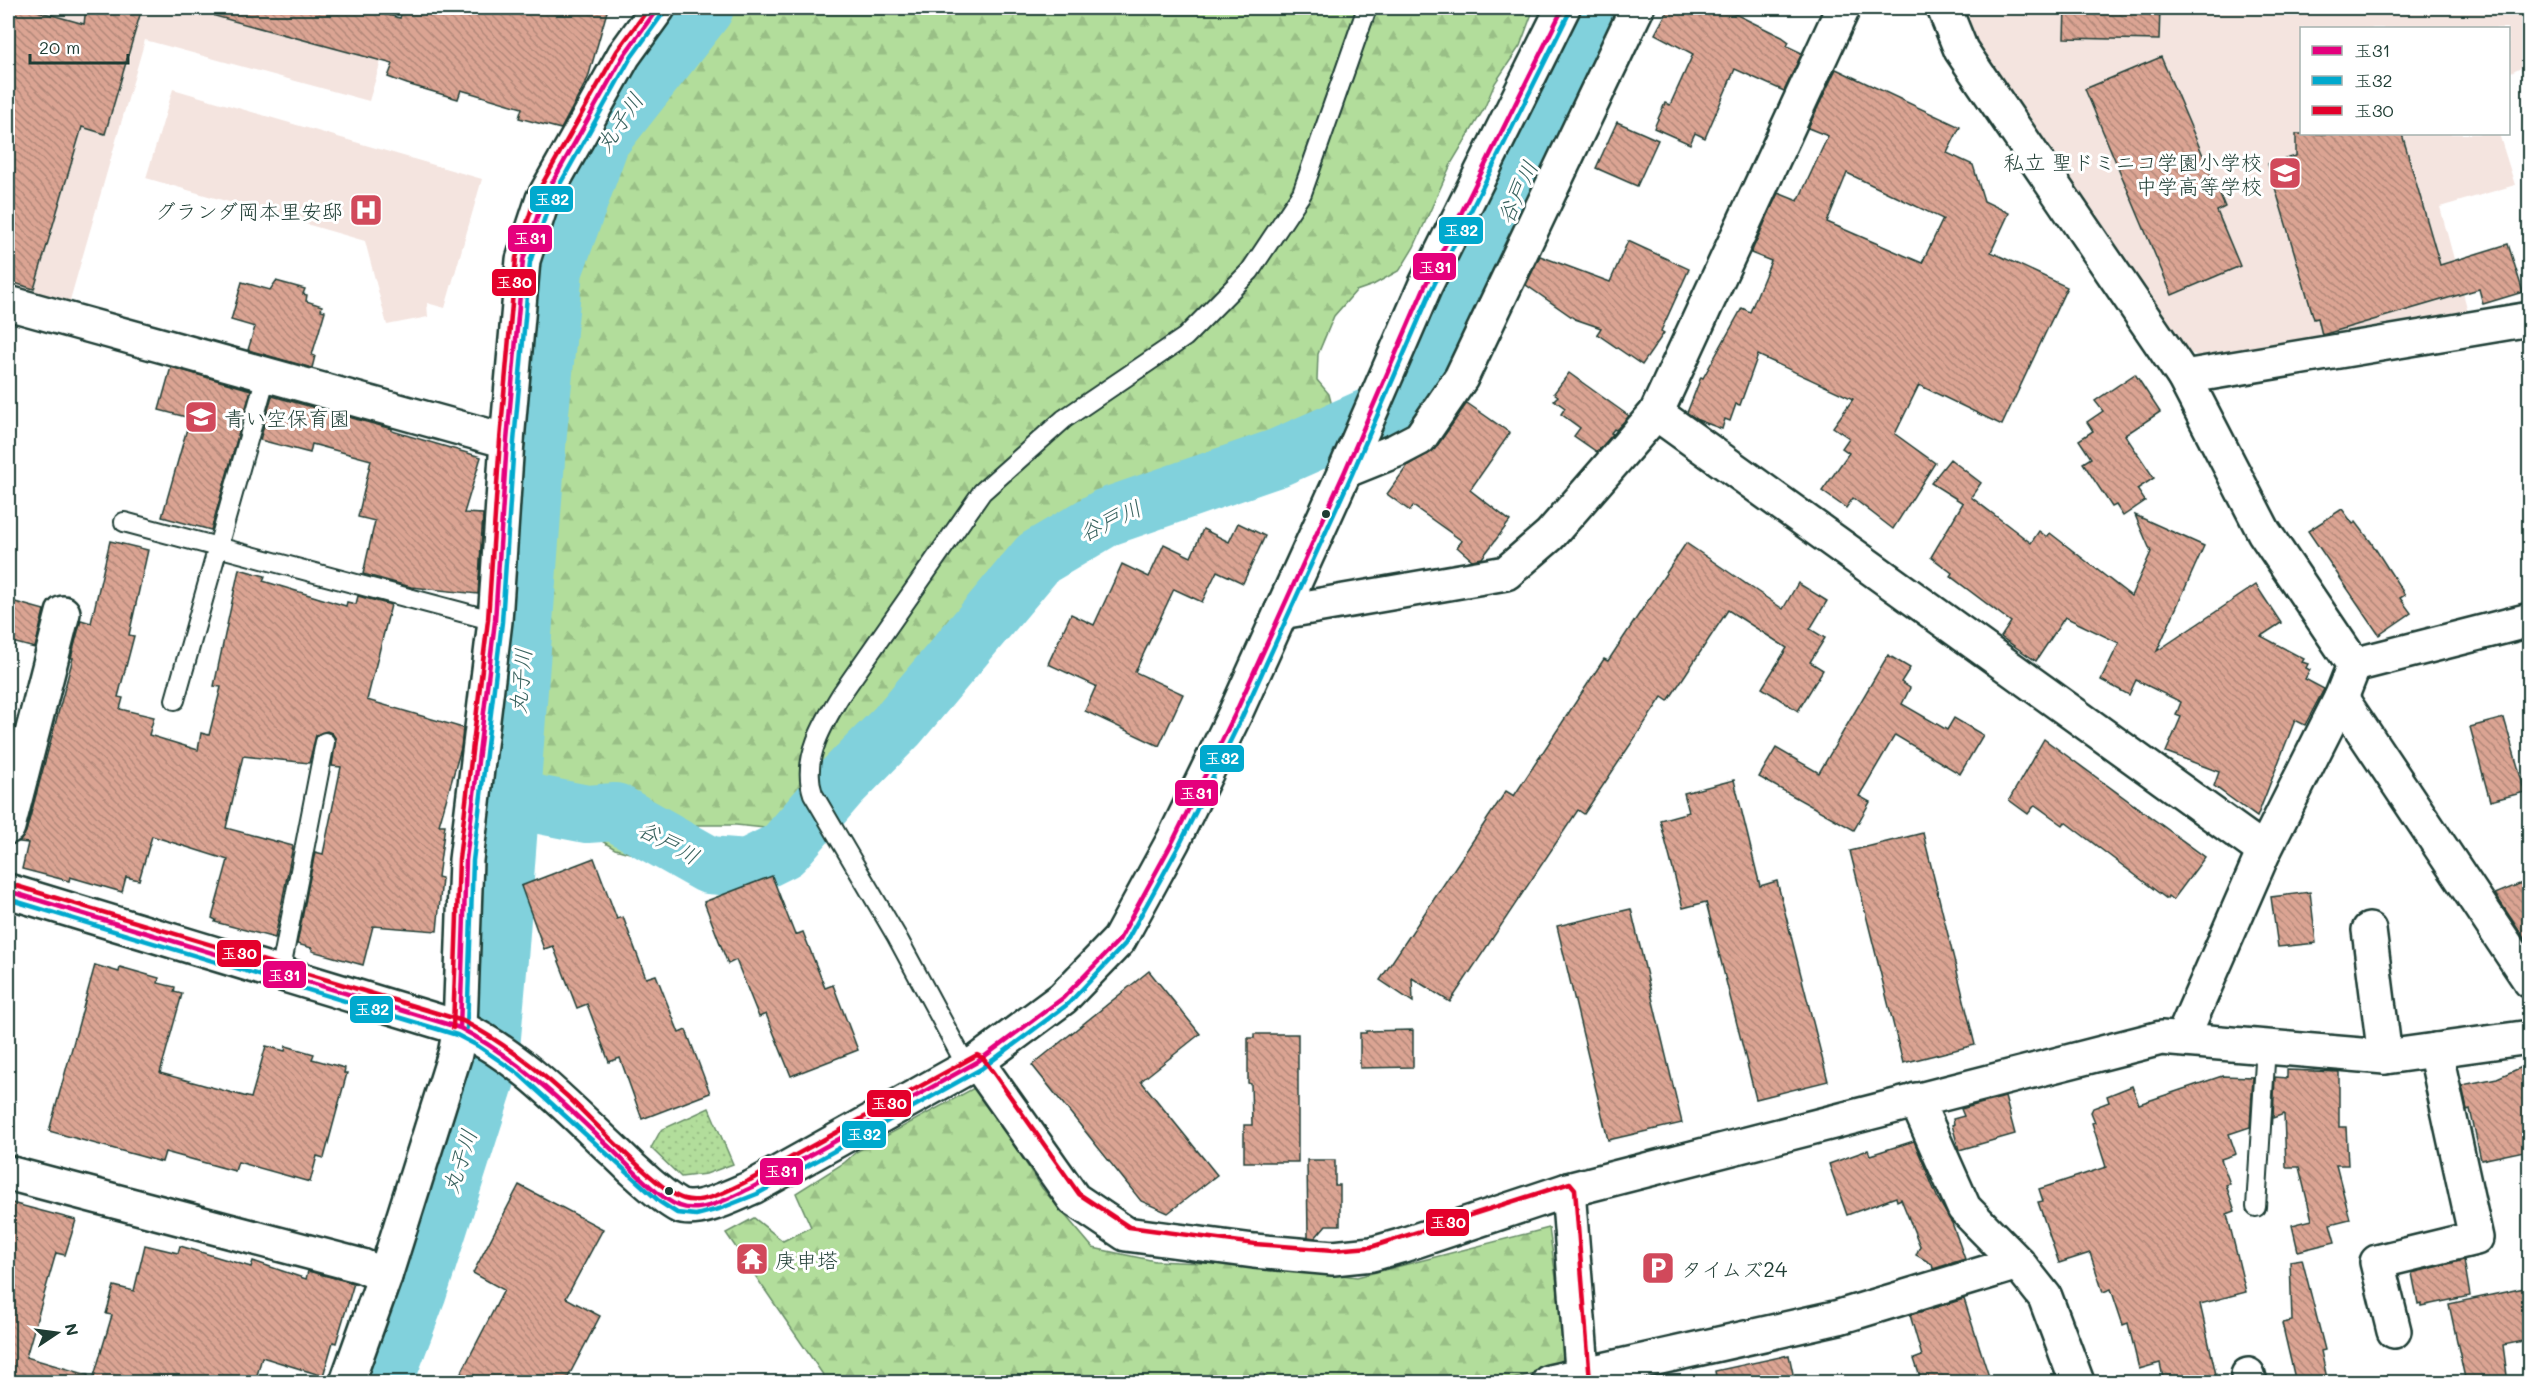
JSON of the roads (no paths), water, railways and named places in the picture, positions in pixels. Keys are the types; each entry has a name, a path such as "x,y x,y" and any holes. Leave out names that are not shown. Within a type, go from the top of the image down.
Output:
{"street":[{"path":"480,1039 466,860 495,621 507,441 523,260 543,199 619,64 658,8"},
{"path":"8,891 280,974 480,1039 549,1088 641,1176 681,1207 699,1207 718,1202 753,1187 972,1065 1063,999 1119,940 1173,841 1235,714 1345,471 1425,286 1563,8"},
{"path":"1345,471 1420,438 1461,378 1636,8"},
{"path":"1281,612 1506,573 1550,535 1656,414 1843,8"},
{"path":"1944,8 1961,50 2184,377 2264,532 2354,665"},
{"path":"8,303 507,441"},
{"path":"2184,377 2529,319"},
{"path":"1656,414 2264,851"},
{"path":"8,827 63,613"},
{"path":"2354,665 2529,620"},
{"path":"2182,1039 2264,851 2342,698 2354,665"},
{"path":"2342,698 2529,981"},
{"path":"2369,930 2385,1057"},
{"path":"972,1065 1074,1199 1126,1234 1254,1251 1333,1258 1372,1254 1569,1190 2161,1038 2385,1057 2529,1037"},
{"path":"347,1383 385,1276 455,1054 480,1039"},
{"path":"2394,1331 2377,1262 2476,1238 2435,1050"},
{"path":"1916,1100 1964,1208 2018,1263 2045,1297 2077,1383"},
{"path":"8,1173 362,1266 385,1276"},
{"path":"1569,1190 1582,1378"},
{"path":"1549,1383 1582,1378 1839,1317 2018,1263"}],"lane":[{"path":"972,1065 813,794 807,779 811,759 825,720 982,492 1064,419 1185,337 1250,271 1302,193 1367,8"},
{"path":"175,700 266,376"},
{"path":"124,522 495,621"},
{"path":"280,974 326,742"},
{"path":"2256,1207 2266,1046"}],"waterway":[{"name":"丸子川","path":"384,1382 418,1292 489,1070 538,433 554,270 601,140 705,8"},
{"name":"谷戸川","path":"510,799 587,814 615,812 709,865 747,868 783,850 838,786 897,726 1038,558 1107,517 1277,458 1410,399 1427,381 1605,8"}],"place":[{"name":"私立 聖ドミニコ学園小学校 中学高等学校","path":"2285,173"},
{"name":"グランダ岡本里安邸","path":"366,210"},
{"name":"青い空保育園","path":"201,417"},
{"name":"庚申塔","path":"752,1259"},
{"name":"タイムズ24","path":"1658,1268"}]}
